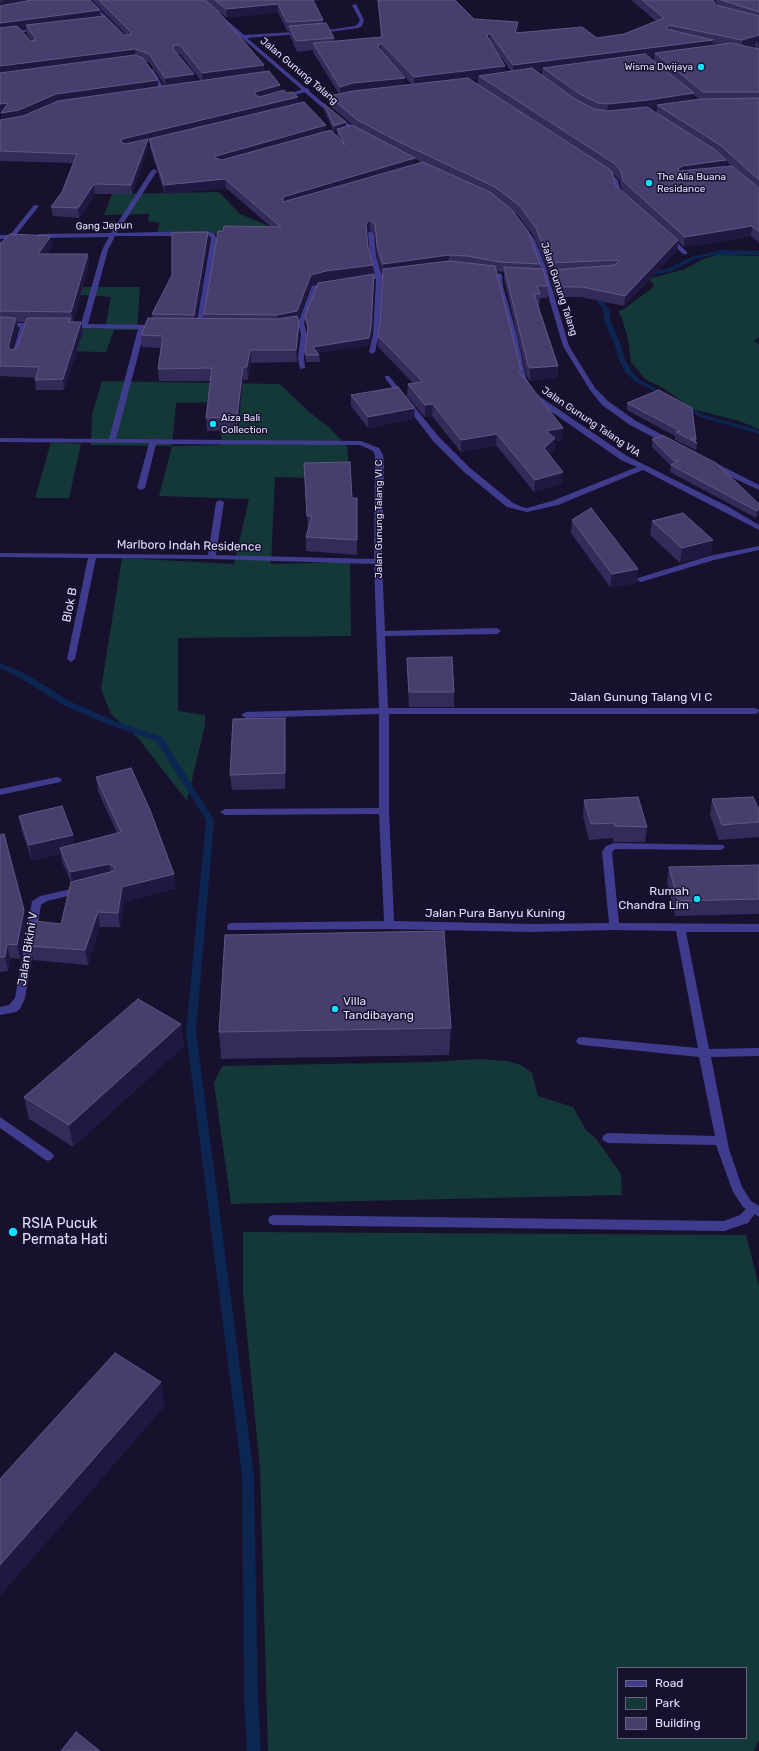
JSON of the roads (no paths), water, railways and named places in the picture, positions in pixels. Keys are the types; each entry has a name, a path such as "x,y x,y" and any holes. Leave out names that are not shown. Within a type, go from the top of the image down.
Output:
{"street":[{"path":"87,0 118,32"},
{"name":"Jalan Gunung Talang","path":"200,0 243,37 283,75 307,90 354,130 364,136"},
{"path":"243,37 328,32 356,27 360,25 362,20 354,5"},
{"path":"101,22 108,21"},
{"path":"0,34 43,28"},
{"path":"20,31 24,36"},
{"path":"148,65 164,91"},
{"path":"157,92 172,90"},
{"path":"272,99 307,90"},
{"path":"312,104 322,102"},
{"path":"346,132 354,130"},
{"path":"598,167 616,181 618,193 628,202"},
{"path":"84,326 105,250 112,236 154,170"},
{"path":"0,252 36,206"},
{"name":"Jalan Gunung Talang","path":"519,222 532,240 543,268 544,277 566,346 592,389 605,403 633,423 676,445"},
{"path":"371,233 373,256 379,277 376,334 372,352"},
{"path":"663,233 686,253"},
{"name":"Gang Jepun","path":"0,237 209,234 214,238 195,327 207,327"},
{"path":"356,280 401,274"},
{"name":"Jalan Gunung Talang VIA","path":"499,275 500,286 514,336 523,378 529,390 539,400 642,468 726,509 759,528"},
{"path":"537,276 552,276"},
{"path":"302,368 301,358 304,334 301,323 314,288 334,283"},
{"path":"292,326 301,323"},
{"path":"0,325 47,325"},
{"path":"14,358 24,325"},
{"path":"62,326 164,327"},
{"path":"112,440 142,327"},
{"name":"Jalan Gunung Talang VIA","path":"387,377 436,440 467,470 510,506 527,510 555,503 642,468"},
{"name":"Jalan Gunung Talang VI C","path":"0,440 361,443 376,450 379,455 378,562 384,712 384,812 389,925"},
{"path":"141,488 153,441"},
{"path":"710,463 759,488"},
{"path":"212,557 220,502"},
{"path":"641,580 712,558 759,548"},
{"name":"Marlboro Indah Residence","path":"0,555 212,557 378,562"},
{"name":"Blok B","path":"71,659 92,556"},
{"path":"381,634 498,631"},
{"name":"Jalan Gunung Talang VI C","path":"246,715 384,712 755,711"},
{"path":"0,792 57,780"},
{"path":"225,812 384,812"},
{"path":"614,926 607,852 609,848 614,846 720,847"},
{"name":"Jalan Bikini V","path":"0,1011 12,1009 16,1006 20,998 36,903 44,898 89,888"},
{"name":"Jalan Pura Banyu Kuning","path":"232,927 389,925 531,928 614,926 759,928"},
{"path":"274,1220 724,1226 744,1220 756,1210 747,1204 737,1189 722,1141 680,928"},
{"path":"582,1041 704,1053 759,1052"},
{"path":"0,1122 48,1156"},
{"path":"608,1138 722,1141"}],"waterway":[{"path":"645,274 668,271 693,258 713,253 759,253"},
{"path":"607,292 600,302 607,311 607,320 623,362 629,373 638,381 667,396"},
{"path":"683,406 702,416 759,432"},
{"path":"0,665 25,677 66,703 112,723 159,739 210,820 191,1032 248,1475 251,1699 254,1751"}],"place":[{"name":"Wisma Dwijaya","path":"701,67"},
{"name":"The Alia Buana Residance","path":"649,183"},
{"name":"Aiza Bali Collection","path":"213,424"},
{"name":"Rumah Chandra Lim","path":"697,899"},
{"name":"Villa Tandibayang","path":"335,1009"},
{"name":"RSIA Pucuk Permata Hati","path":"13,1232"}]}
